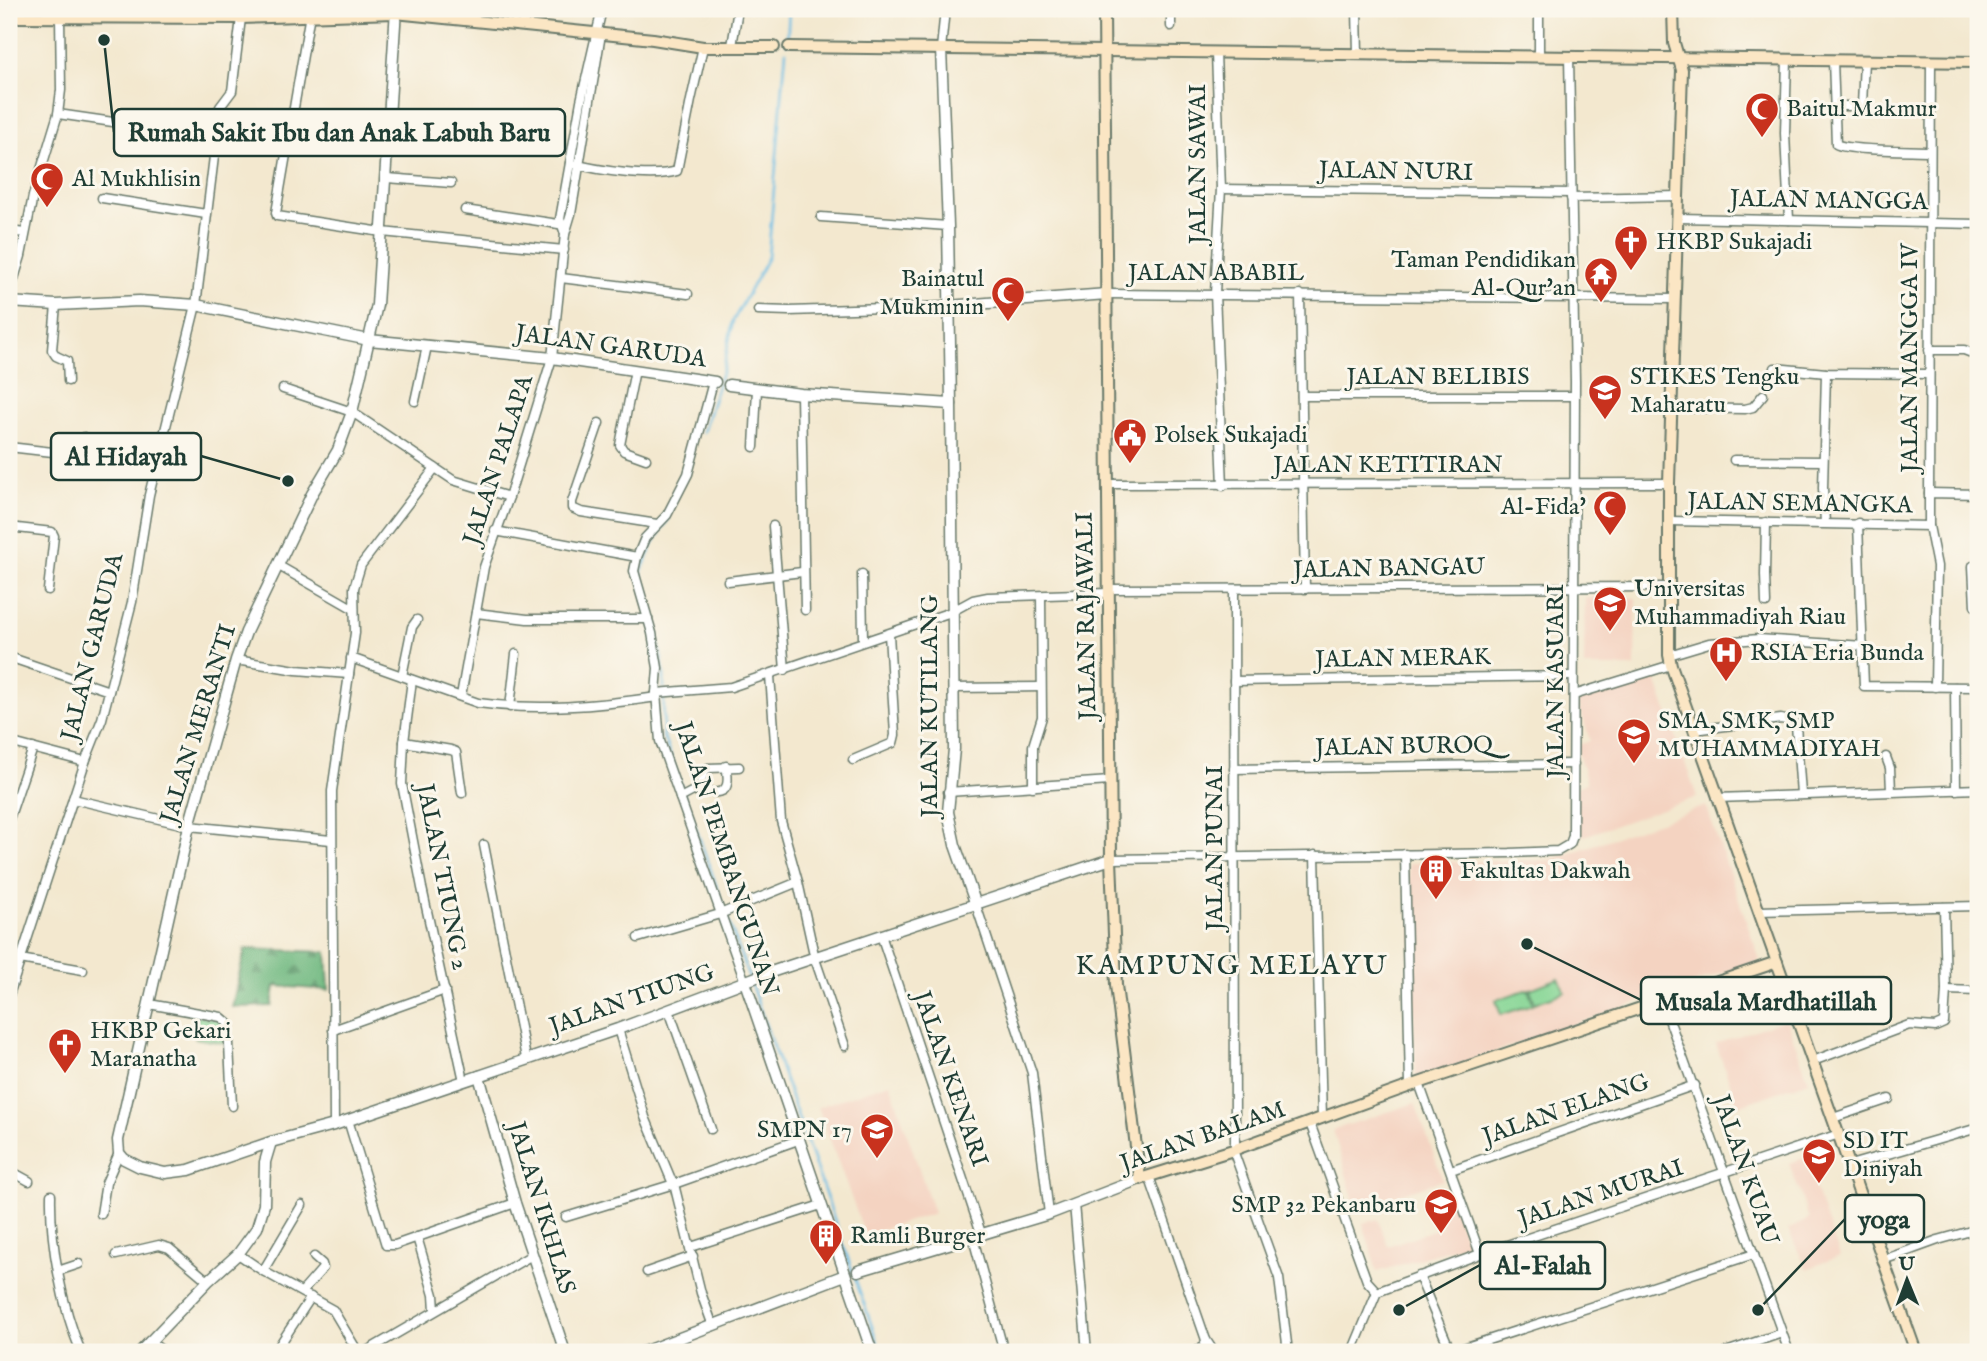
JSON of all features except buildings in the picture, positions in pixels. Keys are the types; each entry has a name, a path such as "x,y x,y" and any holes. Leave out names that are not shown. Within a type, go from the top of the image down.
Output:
{"main road":[{"name":"JALAN RAJAWALI","path":"1104,9 1111,859 1116,985 1145,1178"},
{"path":"1673,9 1674,43 1682,70 1669,483 1670,660 1916,1352"},
{"path":"9,17 197,13 242,18 395,11 704,47 774,47"},
{"path":"789,47 1978,62"},
{"name":"JALAN BALAM","path":"1145,1178 1777,962"}],"street":[{"name":"JALAN PALAPA","path":"461,696 484,567 509,497 552,358 574,164 600,40 598,33 602,9"},
{"path":"732,46 738,9"},
{"path":"941,49 945,9"},
{"path":"1171,9 1171,26"},
{"path":"1357,9 1358,54"},
{"path":"1539,9 1539,56"},
{"name":"JALAN MERANTI","path":"119,1153 117,1147 189,826 236,660 246,632 312,494 338,450 352,412 377,305 387,178 395,11"},
{"path":"310,14 277,216 382,232 564,250"},
{"path":"9,295 58,114 61,90 60,17"},
{"name":"JALAN GARUDA","path":"9,995 85,761 102,719 132,602 149,495 196,305 220,107 232,91 242,18"},
{"path":"574,164 645,174 666,175 677,171 704,47"},
{"path":"774,47 789,47"},
{"name":"JALAN KUTILANG","path":"941,49 951,404 954,749 948,811 955,845 1032,1073 1049,1214"},
{"name":"JALAN SAWAI","path":"1216,53 1221,189 1215,293 1223,486"},
{"name":"JALAN KASUARI","path":"1111,859 1510,853 1558,851 1568,847 1573,836 1576,587 1569,56"},
{"path":"1787,59 1785,133 1789,220"},
{"path":"1833,60 1836,144 1930,151"},
{"path":"1839,106 1862,106 1864,60"},
{"name":"JALAN MANGGA IV","path":"1929,493 1931,61"},
{"path":"58,114 216,137"},
{"path":"387,178 451,183"},
{"name":"JALAN NURI","path":"1221,189 1679,196"},
{"path":"102,198 206,214"},
{"path":"464,210 565,228"},
{"path":"821,217 948,226"},
{"name":"JALAN MANGGA","path":"1679,218 1978,223"},
{"path":"9,231 24,233"},
{"path":"9,254 21,256"},
{"path":"561,278 688,294"},
{"name":"JALAN ABABIL","path":"758,310 948,306 1107,293 1675,299"},
{"path":"1300,294 1305,589"},
{"name":"JALAN GARUDA","path":"9,302 57,305 139,301 196,305 369,340 552,358 729,384"},
{"path":"57,305 52,350 56,356 67,361 68,381"},
{"path":"415,401 427,346"},
{"path":"1929,350 1964,350 1978,355"},
{"path":"1775,368 1826,373 1929,374"},
{"path":"635,370 620,445 624,451 646,459"},
{"path":"1825,523 1826,373"},
{"path":"495,531 637,557 645,538 671,509 688,474 714,382"},
{"path":"729,384 801,394 951,404"},
{"path":"283,388 352,412 453,480 509,497"},
{"path":"754,447 757,389"},
{"path":"801,394 804,610"},
{"path":"1672,408 1745,409 1753,407 1763,395"},
{"name":"JALAN BELIBIS","path":"1302,396 1574,396"},
{"path":"599,423 572,508 581,512 657,524"},
{"path":"9,447 70,454 78,450 84,437"},
{"path":"1734,460 1824,461"},
{"path":"334,1125 332,791 338,766 355,633 354,588 361,565 435,468"},
{"name":"JALAN KETITIRAN","path":"1107,484 1223,486 1669,483"},
{"name":"JALAN SEMANGKA","path":"1935,687 1937,566 1929,526 1929,493 1978,494"},
{"name":"JALAN SEMANGKA","path":"1670,520 1929,526"},
{"path":"1766,522 1766,603"},
{"path":"1858,523 1864,686 1978,687"},
{"path":"773,526 785,670"},
{"path":"9,527 52,532 54,536 48,590"},
{"name":"JALAN PEMBANGUNAN","path":"637,557 634,576 648,619 658,668 658,734 723,913 872,1352"},
{"path":"1973,565 1975,606"},
{"path":"279,566 354,609"},
{"path":"728,581 802,572"},
{"path":"862,574 863,640"},
{"name":"JALAN BANGAU","path":"351,657 478,703 510,707 575,706 676,691 731,687 769,676 863,640 889,634 951,612 973,600 988,597 1108,591 1670,587"},
{"name":"JALAN PUNAI","path":"1234,590 1234,1149 1279,1278 1288,1352"},
{"path":"1033,787 1033,746 1041,722 1041,596"},
{"path":"476,613 527,619 648,619"},
{"path":"402,676 412,627 416,620"},
{"path":"853,760 894,743 889,634"},
{"path":"1574,695 1709,643 1759,639 1864,646"},
{"path":"510,707 516,654"},
{"path":"9,657 109,691"},
{"path":"236,660 296,670 349,674"},
{"path":"769,676 781,821 815,959 845,1046"},
{"name":"JALAN MERAK","path":"1234,681 1573,676"},
{"name":"JALAN TIUNG 2","path":"412,680 402,784 464,1081"},
{"path":"953,688 1041,687"},
{"path":"1955,687 1956,790"},
{"path":"1693,730 1781,719 1790,721 1796,726 1801,794"},
{"path":"9,742 85,761"},
{"path":"404,742 456,752 462,793"},
{"path":"9,819 33,748"},
{"path":"1886,757 1890,768 1891,791"},
{"name":"JALAN BUROQ","path":"1234,769 1574,764"},
{"path":"695,790 713,794 723,791 727,784 726,766"},
{"path":"681,797 695,790 708,768 739,767"},
{"path":"948,792 1110,782"},
{"path":"1717,798 1978,789"},
{"path":"73,799 189,826 331,840"},
{"path":"484,845 526,1058"},
{"path":"1405,854 1415,1085 1451,1170 1480,1254"},
{"path":"1315,855 1322,1118"},
{"name":"JALAN TIUNG","path":"119,1153 124,1159 140,1167 165,1173 189,1170 271,1142 334,1125 618,1028 762,975 1111,859"},
{"name":"JALAN PEMBANGUNAN","path":"638,938 723,913 798,882"},
{"path":"1759,911 1978,906"},
{"path":"1813,1061 1909,1025 1935,1027 1942,1024 1946,990 1944,907"},
{"name":"JALAN KENARI","path":"881,935 978,1237 1004,1352"},
{"path":"20,958 83,970"},
{"path":"332,1030 445,990"},
{"path":"1946,990 1978,992"},
{"name":"JALAN KUAU","path":"1662,1000 1695,1085 1789,1352"},
{"path":"149,1004 221,1017 228,1023 232,1106"},
{"path":"669,1010 711,1129"},
{"path":"618,1028 645,1116 673,1184 713,1326"},
{"name":"JALAN IKHLAS","path":"479,1076 515,1203 565,1352"},
{"name":"JALAN ELANG","path":"1451,1170 1695,1085"},
{"path":"1833,1118 1889,1099"},
{"path":"348,1120 384,1244 390,1246 515,1203"},
{"path":"1310,1122 1367,1282 1377,1292 1352,1352"},
{"path":"1850,1166 1978,1128"},
{"name":"JALAN MURAI","path":"1377,1292 1480,1254 1839,1134"},
{"path":"566,1217 673,1184 798,1140"},
{"path":"140,1352 208,1281 238,1254 257,1228 262,1216 265,1162 271,1142"},
{"path":"102,1214 106,1183 119,1153"},
{"path":"9,1170 29,1181"},
{"path":"1145,1178 1206,1340 1214,1352"},
{"name":"JALAN BALAM","path":"643,1352 858,1270 978,1237 1145,1178"},
{"path":"51,1195 51,1235 58,1271 81,1352"},
{"path":"1074,1204 1087,1352"},
{"path":"263,1271 302,1205"},
{"path":"647,1272 692,1252 821,1205"},
{"path":"1883,1260 1978,1229"},
{"path":"417,1237 435,1310"},
{"path":"116,1255 159,1245 169,1248 208,1281"},
{"path":"238,1254 333,1310 358,1352"},
{"path":"1419,1276 1451,1352 1754,1254"},
{"path":"365,1352 532,1255"},
{"path":"302,1292 323,1268 314,1256"},
{"path":"58,1271 79,1264"},
{"path":"275,1352 311,1297"},
{"path":"1726,1352 1782,1334"},
{"path":"1194,1352 1204,1347 1206,1340"},
{"path":"149,1341 164,1352"}],"shaded area":[{"name":"Universitas Muhammadiyah Riau","path":"1585,597 1636,598 1635,667 1584,667"},
{"name":"SMA, SMK, SMP MUHAMMADIYAH","path":"1655,677 1697,797 1584,836 1573,805 1575,788 1587,783 1576,746 1590,741 1578,701"},
{"path":"1706,806 1760,960 1416,1079 1409,863 1550,860"},
{"path":"1786,1019 1809,1081 1738,1106 1716,1044"},
{"name":"SMPN 17","path":"890,1083 934,1213 865,1235 818,1107"},
{"path":"1415,1103 1443,1180 1356,1208 1333,1130"},
{"path":"1804,1158 1840,1256 1807,1269 1788,1230 1809,1219 1789,1163"},
{"name":"SMP 32 Pekanbaru","path":"1452,1201 1467,1244 1377,1272 1363,1223 1378,1219 1388,1246 1442,1227 1435,1206"}],"green space":[{"path":"245,949 327,952 329,990 275,986 272,1006 232,1007"},
{"path":"1559,978 1565,992 1535,1003 1530,989"},
{"path":"1528,989 1533,1004 1501,1015 1496,1000"},
{"path":"197,1016 221,1020 226,1025 229,1044 195,1038"}],"waterway":[{"path":"787,44 789,9"},
{"path":"703,432 724,366 733,321 768,257 786,51"},
{"path":"664,689 657,635 641,572 668,519"},
{"path":"664,695 663,735 881,1352"}],"place":[{"name":"Rumah Sakit Ibu dan Anak Labuh Baru","path":"104,40"},
{"name":"Baitul Makmur","path":"1762,139"},
{"name":"Al Mukhlisin","path":"47,209"},
{"name":"HKBP Sukajadi","path":"1631,272"},
{"name":"Taman Pendidikan Al-Qur'an","path":"1601,304"},
{"name":"Bainatul Mukminin","path":"1008,323"},
{"name":"STIKES Tengku Maharatu","path":"1605,421"},
{"name":"Polsek Sukajadi","path":"1130,465"},
{"name":"Al Hidayah","path":"288,481"},
{"name":"Al-Fida'","path":"1610,537"},
{"name":"Universitas Muhammadiyah Riau","path":"1610,633"},
{"name":"RSIA Eria Bunda","path":"1726,683"},
{"name":"SMA, SMK, SMP MUHAMMADIYAH","path":"1634,765"},
{"name":"Fakultas Dakwah","path":"1436,901"},
{"name":"Musala Mardhatillah","path":"1527,944"},
{"name":"HKBP Gekari Maranatha","path":"65,1075"},
{"name":"SMPN 17","path":"877,1160"},
{"name":"SD IT Diniyah","path":"1819,1185"},
{"name":"SMP 32 Pekanbaru","path":"1441,1235"},
{"name":"Ramli Burger","path":"826,1266"},
{"name":"Al-Falah","path":"1399,1310"},
{"name":"yoga","path":"1758,1310"}],"district":[{"name":"KAMPUNG MELAYU","path":"1232,966"}]}
